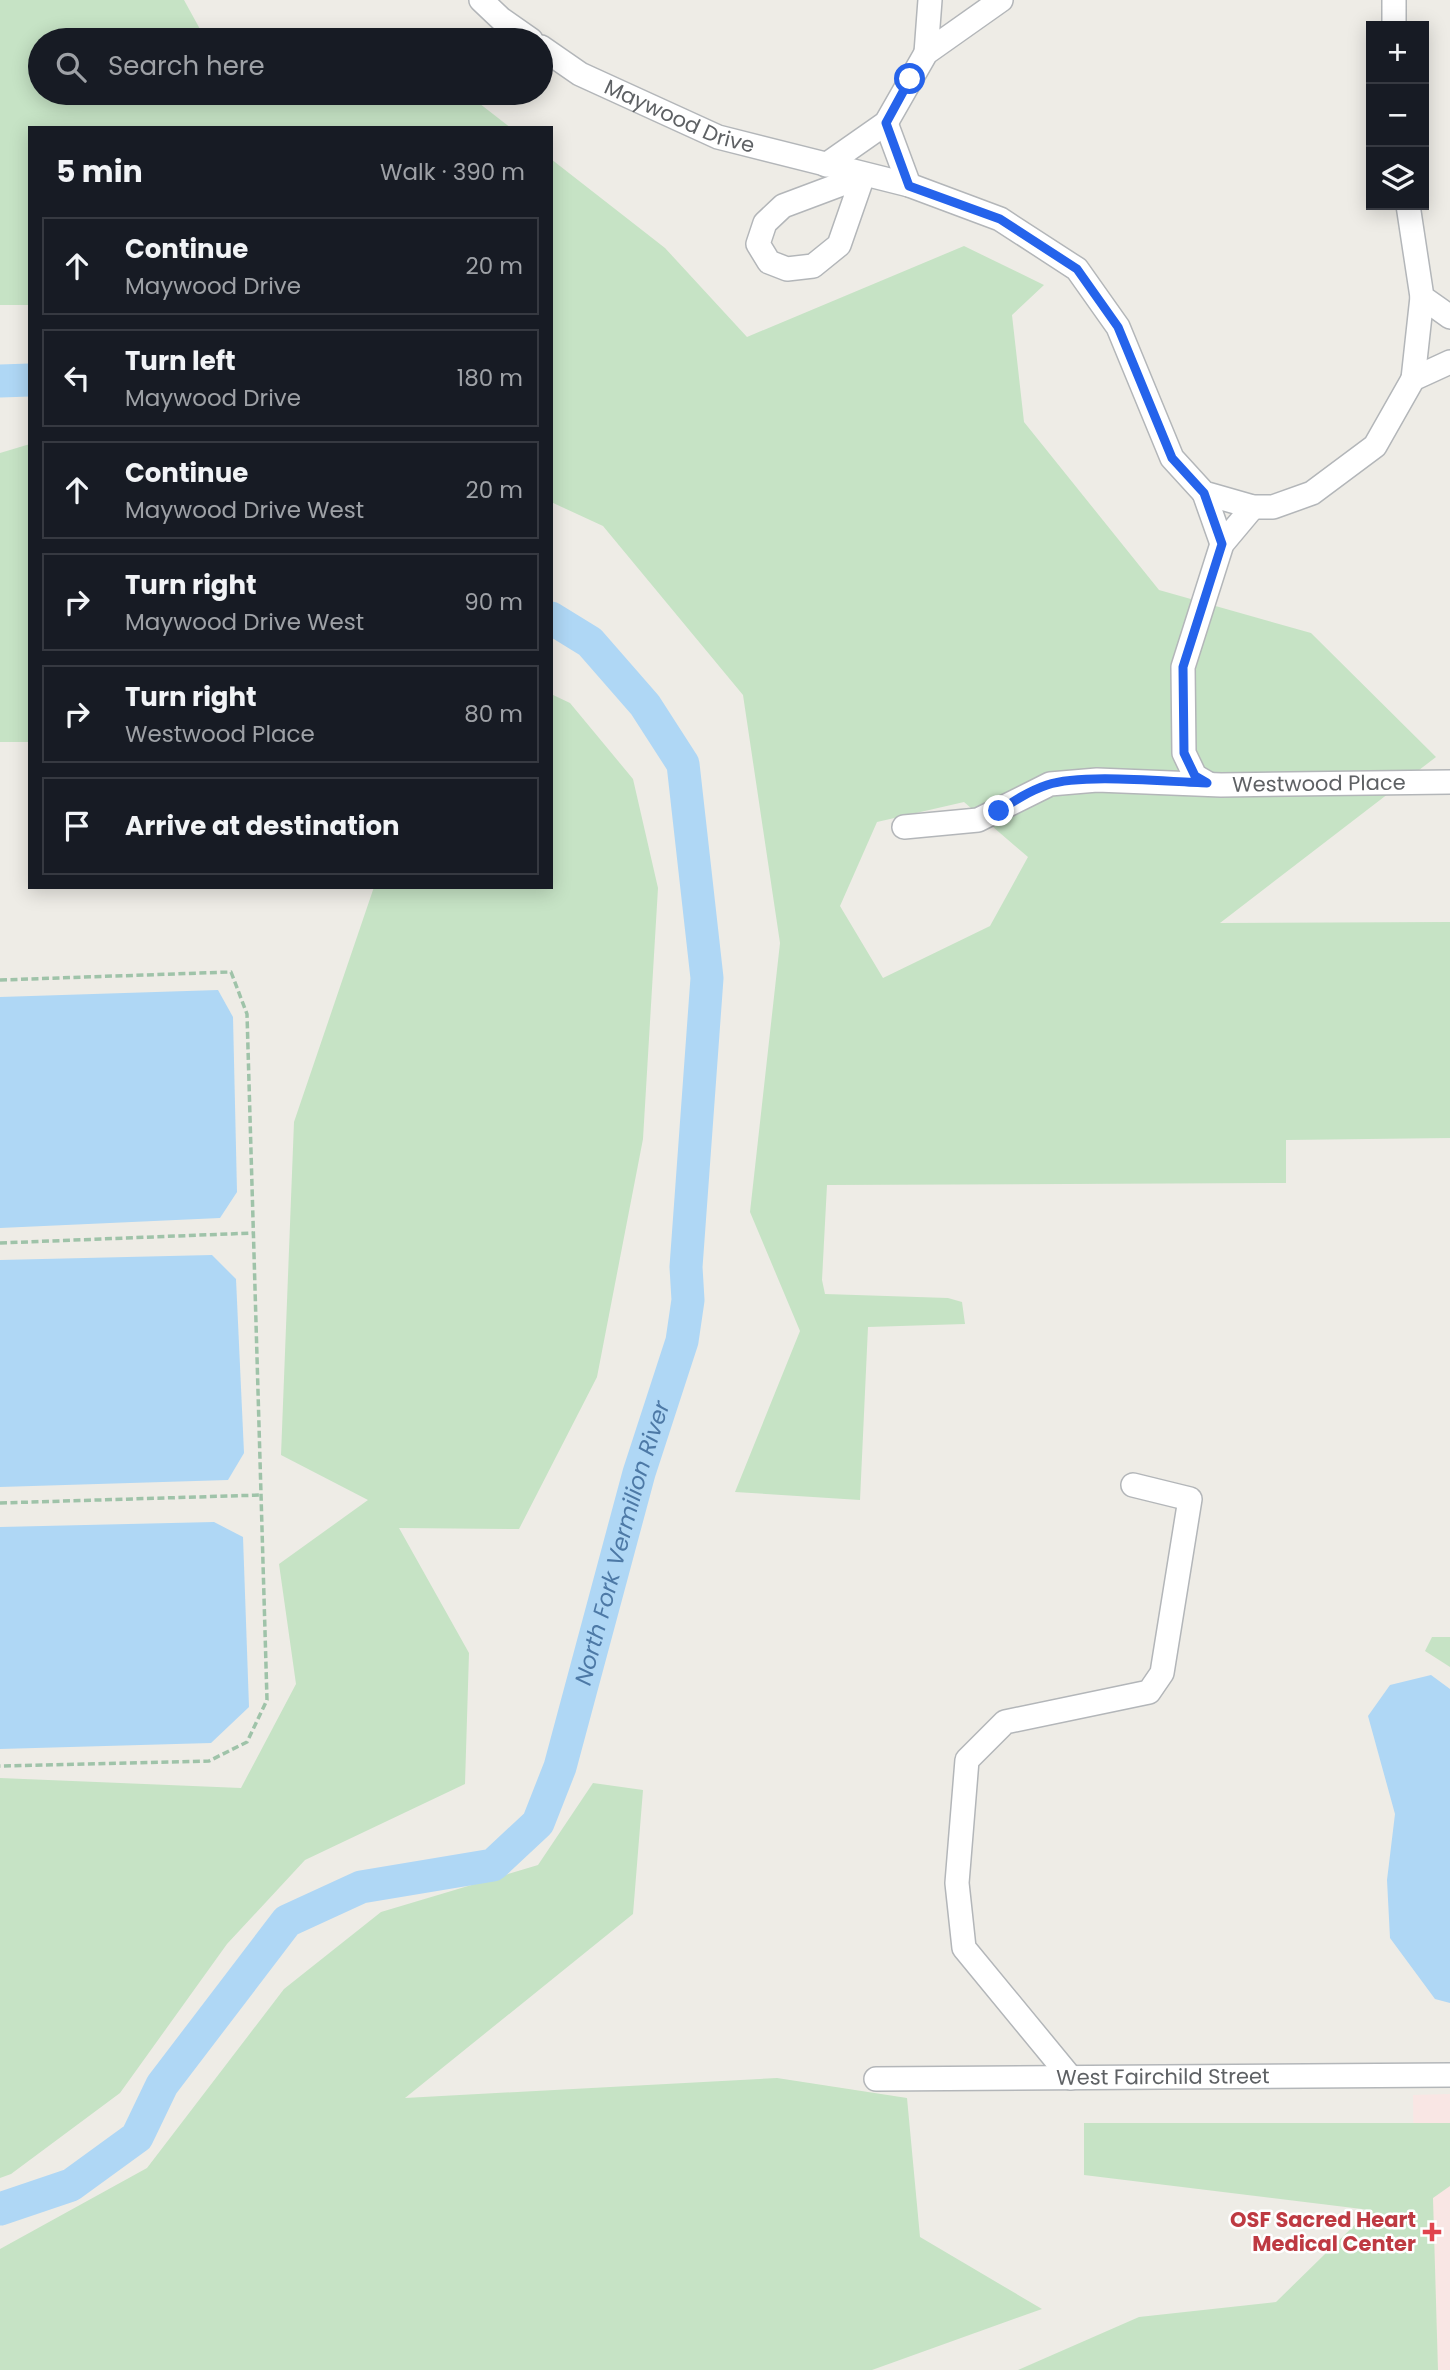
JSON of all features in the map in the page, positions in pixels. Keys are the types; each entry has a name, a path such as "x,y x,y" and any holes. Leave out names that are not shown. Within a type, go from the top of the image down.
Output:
{"street":[{"path":"481,0 514,28"},
{"path":"926,53 930,0"},
{"path":"826,165 886,123 926,53 1002,0"},
{"path":"1394,0 1394,21"},
{"name":"Maywood Drive","path":"553,55 580,74 718,137 909,186 1000,219 1077,269 1118,327 1172,458 1204,493"},
{"path":"886,123 909,186"},
{"path":"863,176 839,245 813,266 787,269 769,262 758,244 765,223 774,214 783,206 863,176"},
{"path":"1204,493 1253,507 1273,507 1312,493 1375,446 1413,379 1422,297 1409,210"},
{"path":"1422,297 1450,317"},
{"path":"1413,379 1450,362"},
{"path":"1204,493 1222,544"},
{"path":"1207,783 1195,776 1184,753 1183,667 1222,544 1253,507"},
{"name":"Westwood Place","path":"904,827 978,820 1050,784 1097,780 1207,783 1450,782"},
{"path":"1071,2078 964,1948 957,1883 967,1760 1005,1722 1149,1692 1162,1673 1190,1499 1133,1485"},
{"name":"West Fairchild Street","path":"876,2079 1450,2075"}],"path":[{"path":"0,980 231,972 247,1014 267,1700 247,1742 209,1761 0,1766"},
{"path":"0,1243 253,1233"},
{"path":"0,1503 261,1495"}],"shaded area":[{"name":"OSF Sacred Heart Medical Center","path":"1450,2094 1450,2370 1416,2370 1413,2095"}],"green space":[{"path":"0,0 184,0 199,28 28,28 28,105 481,105 508,126 28,126 28,305 0,305"},
{"path":"553,161 665,248 747,337 964,246 1044,285 1012,315 1024,422 1159,590 1311,633 1436,757 1220,923 1450,922 1450,1138 1286,1140 1286,1183 827,1185 822,1280 825,1294 948,1298 962,1302 965,1324 868,1327 860,1500 735,1492 800,1331 750,1212 780,943 743,695 603,526 553,503","holes":["964,802 1028,857 990,926 883,978 840,906 877,822"]},
{"path":"28,445 28,742 0,742 0,453"},
{"path":"553,695 570,703 633,779 658,888 643,1139 597,1377 519,1529 399,1528 469,1653 465,1784 305,1860 227,1944 120,2093 11,2174 0,2178 0,1778 241,1788 296,1684 279,1564 368,1500 281,1455 294,1122 373,889 553,889"},
{"path":"1432,1637 1450,1637 1450,1667 1425,1651"},
{"path":"593,1783 643,1790 633,1914 405,2098 777,2078 907,2098 920,2237 1042,2309 872,2370 0,2370 0,2249 147,2168 284,1989 381,1912 538,1865"},
{"path":"1084,2123 1450,2123 1450,2186 1433,2198 1438,2370 1018,2370 1139,2317 1276,2302 1370,2210 1084,2175"}],"water":[{"path":"218,990 233,1017 237,1192 220,1218 0,1228 0,997"},
{"path":"212,1255 236,1279 244,1453 228,1480 0,1487 0,1260"},
{"path":"214,1522 243,1537 249,1707 211,1743 0,1749 0,1527"},
{"path":"1431,1675 1450,1689 1450,2003 1435,1999 1390,1938 1387,1880 1395,1814 1368,1716 1390,1685"}],"waterway":[{"name":"North Fork Vermilion River","path":"0,381 28,380"},
{"name":"North Fork Vermilion River","path":"0,2209 71,2185 137,2137 162,2085 287,1921 361,1887 493,1865 538,1823 560,1767 639,1473 682,1341 688,1300 686,1267 707,978 683,764 645,705 590,642 553,619"}],"place":[{"name":"OSF Sacred Heart Medical Center","path":"1432,2232"}],"route":[{"path":"910,79 886,123 909,186 1000,219 1077,269 1118,327 1172,458 1204,493 1222,544 1183,667 1184,753 1195,776 1207,783 1097,780 1050,784 1023,795 999,811"}]}
